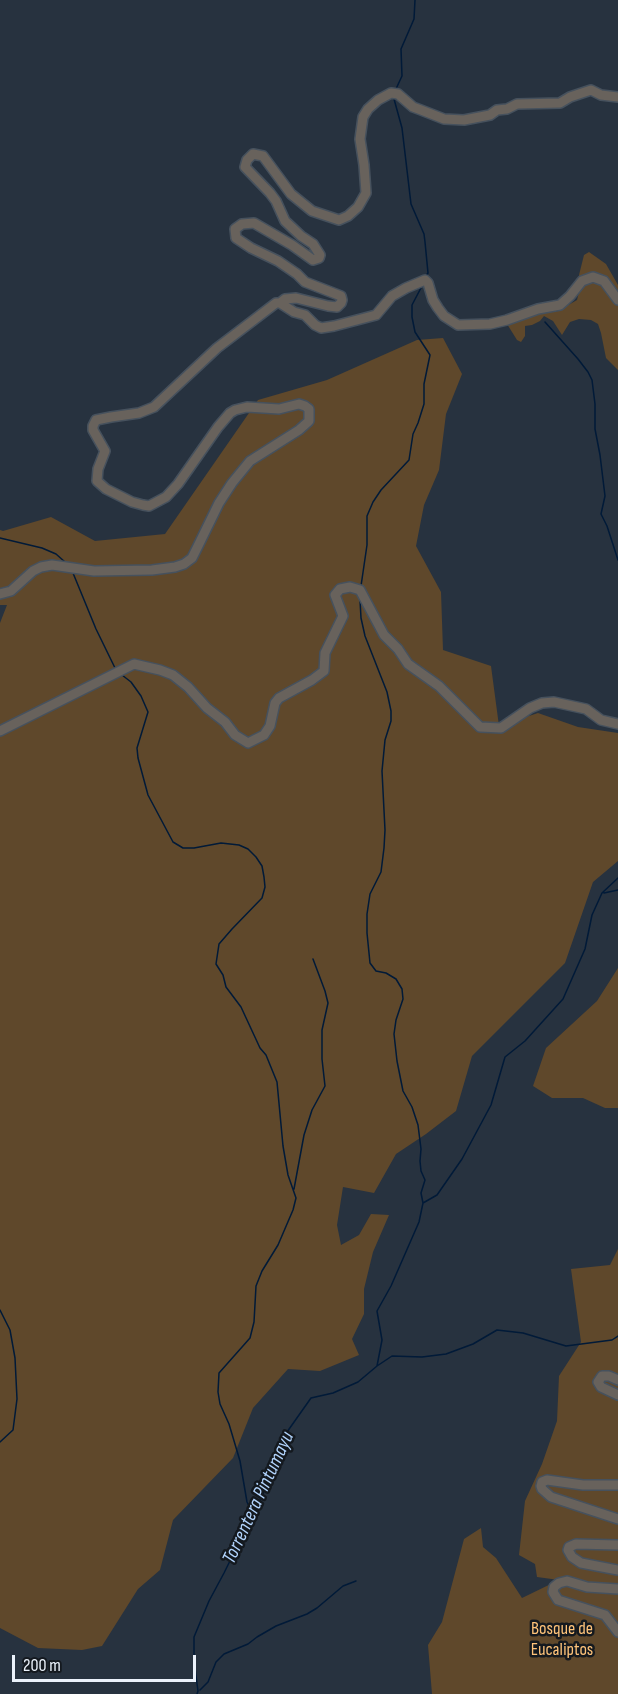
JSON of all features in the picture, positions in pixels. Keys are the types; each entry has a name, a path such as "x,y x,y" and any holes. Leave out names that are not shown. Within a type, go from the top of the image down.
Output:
{"street":[{"path":"0,594 11,591 33,571 52,565 94,572 152,570 184,564 192,558 219,503 250,461 305,426 309,421 309,409 298,404 279,409 241,407 230,413 218,427 178,484 166,497 149,506 132,502 98,483 96,476 105,451 95,436 93,426 99,419 139,413 154,407 217,348 276,303 296,298 337,307 341,303 341,296 304,282 297,274 278,261 236,238 235,229 242,224 254,223 292,245 308,258 316,260 320,255 314,244 301,236 285,221 276,201 245,167 247,160 253,154 263,156 291,194 312,211 339,220 358,207 366,194 360,139 363,117 378,100 391,93 398,94 421,111 444,118 464,120 490,115 497,110 507,109 517,104 560,103 591,90 601,95 618,97"},
{"path":"280,303 294,312 305,315 321,328 376,315 392,296 425,280 438,308 444,316 458,325 490,324 538,309 560,305 582,280 594,277 604,281 618,300"},
{"path":"0,731 134,664 173,675 225,722 235,735 248,743 264,735 270,726 275,703 279,698 312,681 324,671 325,653 343,616 335,595 340,589 350,587 360,590 384,635 408,663 439,686 480,727 501,728 530,708 542,703 554,702 586,709 601,720 618,724"},
{"path":"618,1380 602,1376 598,1382 600,1387 618,1395"},
{"path":"618,1485 583,1485 548,1480 541,1484 542,1490 551,1497 618,1519"},
{"path":"618,1545 576,1544 568,1550 572,1557 581,1563 618,1570"},
{"path":"618,1589 587,1587 567,1581 559,1583 554,1587 553,1592 558,1600 604,1615 618,1632"}],"green space":[{"path":"589,252 606,264 618,285 618,370 606,358 598,324 591,320 579,319 570,322 562,335 553,321 544,316 540,321 525,326 525,336 521,342 517,340 507,324 535,314 558,311 577,300 579,275 584,255"},
{"path":"443,338 462,374 446,414 439,470 424,505 416,546 441,592 443,650 491,666 499,726 538,713 578,727 618,733 618,861 593,882 565,963 472,1056 456,1111 396,1154 374,1193 343,1187 337,1225 341,1245 359,1235 371,1214 389,1215 373,1252 364,1289 364,1314 352,1339 359,1355 320,1371 288,1369 253,1408 233,1458 173,1520 160,1570 138,1589 102,1646 82,1650 38,1648 0,1628 0,623 7,605 0,605 0,530 51,517 95,541 165,534 258,400 327,380 417,340"},
{"path":"618,968 618,1108 605,1108 583,1098 552,1098 533,1086 546,1048 597,1001"},
{"name":"Bosque de Eucaliptos","path":"618,1249 618,1694 432,1694 428,1645 442,1622 464,1539 481,1528 483,1547 496,1558 522,1598 559,1580 537,1577 535,1564 519,1555 525,1501 542,1464 557,1421 559,1376 581,1342 571,1269 610,1265"}],"waterway":[{"path":"395,91 402,76 401,49 414,19 415,0"},
{"path":"394,99 402,128 411,204 424,234 428,273 425,277"},
{"path":"361,586 367,545 367,516 381,490 409,460 413,434 424,404 424,384 430,355 415,332 412,317 412,305 423,284"},
{"path":"545,322 578,359 592,380 595,429 605,496 601,514 618,560"},
{"path":"0,538 42,548 56,554 65,562"},
{"path":"73,573 116,670"},
{"path":"360,600 365,636 387,692 391,711 382,771 384,848 381,872 370,894 367,914 370,963 376,971 386,973 396,979 402,989 403,999 394,1034 403,1091 418,1125 421,1171 425,1180 421,1193 423,1203"},
{"path":"122,675 131,682 141,696 148,712 137,748 138,758 148,795 173,842 183,848 221,843 239,845 248,849 256,857 262,866 264,877 265,887 262,898 219,944 216,964 223,975 226,987 241,1007 260,1048 266,1055 277,1082 283,1146 288,1175 296,1198 278,1245 262,1271 256,1286 254,1322 250,1338 219,1373 220,1404 229,1424 240,1461 247,1502 253,1514"},
{"name":"Torrentera Pintumayu","path":"197,1694 194,1637 209,1601 265,1490 287,1432 311,1398 333,1393 358,1382 377,1366 382,1340 377,1311 391,1286 419,1222 423,1203 437,1195 462,1159 491,1105 505,1057 525,1041 563,999 585,949 592,915 602,893 618,878"},
{"path":"604,893 618,890"},
{"path":"294,1189 304,1135 312,1110 325,1086 322,1030 328,1003 313,959"},
{"path":"0,1310 10,1330 15,1358 17,1399 13,1430 0,1442"},
{"path":"377,1366 392,1356 422,1357 446,1354 473,1344 497,1330 523,1333 566,1346 612,1340 618,1336"},
{"path":"200,1690 208,1682 216,1662 224,1654 248,1644 276,1626 307,1614 343,1586 356,1581"}]}
